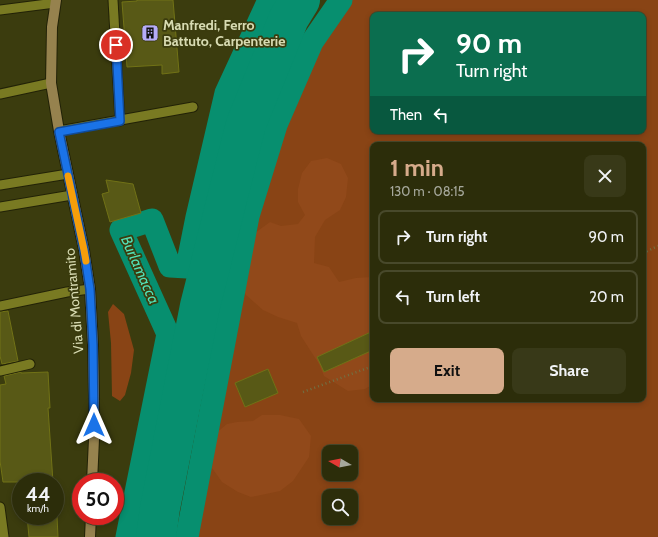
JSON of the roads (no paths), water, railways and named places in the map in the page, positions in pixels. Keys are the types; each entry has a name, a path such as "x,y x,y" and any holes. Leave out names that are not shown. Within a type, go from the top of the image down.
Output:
{"main road":[{"name":"Via di Montramito","path":"56,2 52,33 51,83 59,132 84,250 90,289 94,396 92,473"},
{"path":"90,537 91,525"}],"lane":[{"path":"113,0 120,121"},
{"path":"0,10 56,2"},
{"path":"0,94 51,83"},
{"path":"59,132 193,107"},
{"path":"0,185 68,174"},
{"path":"0,208 72,195"},
{"path":"0,306 67,292 90,289"},
{"path":"0,371 30,364"},
{"path":"0,507 4,537"}],"waterway":[{"name":"Burlamacca","path":"127,537 168,334 121,230 152,220 170,266 187,267 226,93 269,0"},
{"name":"Burlamacca","path":"156,537 160,508 200,306 246,124 289,18 300,0"},
{"name":"Burlamacca","path":"187,537 248,216 276,125 312,42 341,0"}],"place":[{"name":"Manfredi, Ferro Battuto, Carpenterie","path":"150,33"}]}
